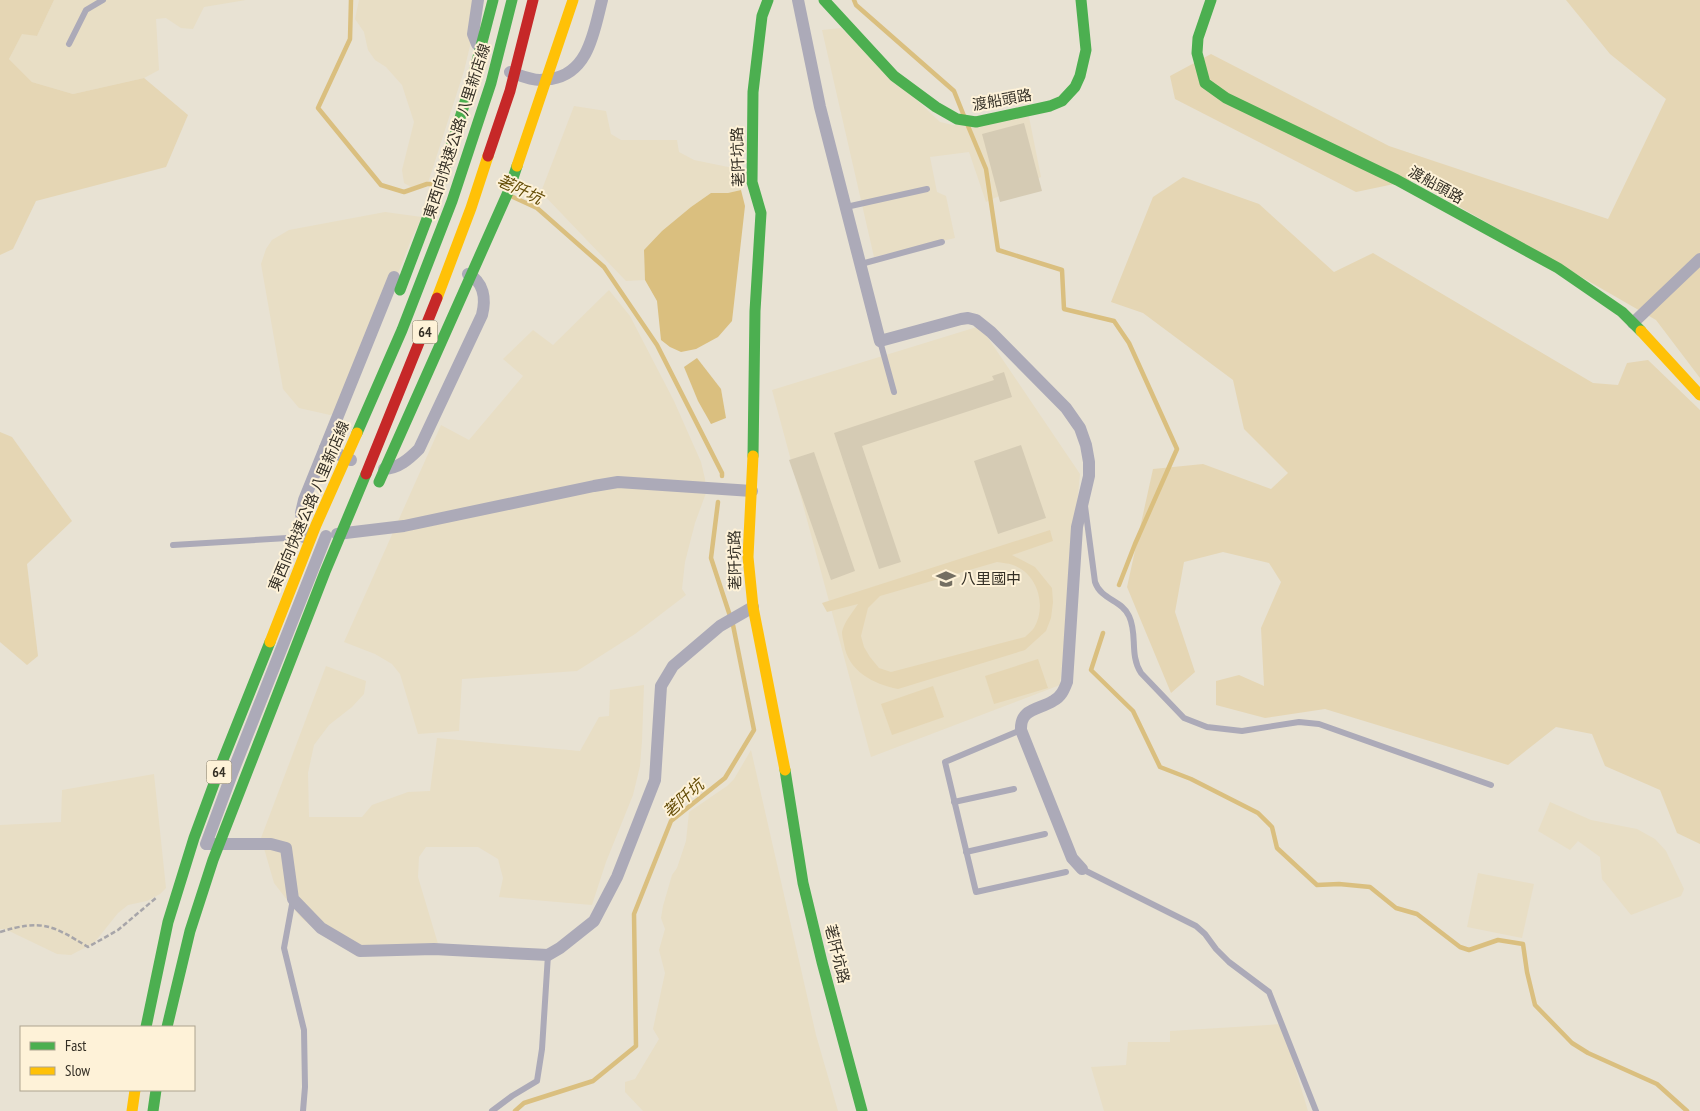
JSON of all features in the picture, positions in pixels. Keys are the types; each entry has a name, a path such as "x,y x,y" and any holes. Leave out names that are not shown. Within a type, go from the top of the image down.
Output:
{"main road":[{"path":"355,405 436,194 474,74 493,0"},
{"name":"東西向快速公路 八里新店線","path":"146,1026 168,922 194,838 316,524 402,330 452,201 491,83 512,0"},
{"name":"64","path":"167,1026 190,931 213,860 325,572 422,338 471,208 510,91 533,0"},
{"path":"376,488 509,190 573,0"},
{"name":"荖阡坑路","path":"768,0 762,16 753,92 752,182 761,213 755,311 754,430 748,557 753,608 788,783 803,883 862,1111"},
{"name":"渡船頭路","path":"824,0 894,76 936,107 957,119 976,122 1050,106 1062,101 1075,87 1080,76 1086,50 1081,0"},
{"name":"渡船頭路","path":"1211,0 1198,38 1197,53 1205,83 1226,98 1397,180 1549,264 1622,312 1660,350 1700,395"},
{"path":"316,524 349,423"},
{"path":"350,547 361,523"},
{"path":"292,656 338,571"},
{"path":"132,1111 135,1091"},
{"path":"152,1111 156,1091"}],"street":[{"path":"478,0 473,34 478,47 489,62 505,70 540,80 562,77 575,68 585,54 592,37 602,0"},
{"path":"798,0 820,107 880,341 961,319 976,320 991,332 1066,408 1080,428 1086,445 1089,476 1077,527 1067,682 1054,701 1029,712 1020,723 1021,730 1072,858 1082,869"},
{"path":"441,261 465,195 505,70"},
{"path":"325,448 362,465 377,469 393,468 407,461 419,449 482,315 484,305 483,293 474,277 426,255 408,259 400,265 395,275 325,448 304,500 301,513 304,537 404,526 618,482 752,491"},
{"path":"1633,323 1700,260"},
{"path":"326,536 206,844 271,844 286,848 293,899 321,928 360,951 434,949 548,955 560,948 594,920 616,877 655,780 661,686 673,666 722,625 753,608"}],"lane":[{"path":"70,44 86,10 103,0"},
{"path":"846,207 927,189"},
{"path":"861,264 942,242"},
{"path":"880,341 894,392"},
{"path":"1084,495 1097,588 1101,594 1126,610 1131,622 1136,666 1184,718 1207,727 1242,731 1299,722 1319,724 1490,785"},
{"path":"172,545 304,537"},
{"path":"1021,730 945,762 976,892 1066,872"},
{"path":"954,802 1014,789"},
{"path":"966,852 1045,834"},
{"path":"1082,869 1196,926 1229,962 1269,992 1316,1111"},
{"path":"293,899 284,948 304,1030 306,1086 304,1111"},
{"path":"492,1111 537,1081 542,1049 548,955"}],"path":[{"path":"0,932 15,927 38,924 60,930 88,947 118,930 157,897"}],"shaded area":[{"path":"0,0 54,0 37,36 22,34 9,59 32,82 73,94 144,78 188,115 166,167 36,201 13,249 0,255"},
{"path":"54,0 246,0 204,7 193,29 181,28 166,18 156,19 159,70 144,78 73,94 32,82 9,59 22,33 37,36"},
{"path":"359,0 481,0 464,71 427,186 411,187 404,183 402,170 414,122 402,85 386,67 375,60 368,50 364,32 355,19"},
{"path":"1566,0 1700,0 1700,378 1656,320 1413,180 1356,192 1175,99 1170,76 1211,54 1389,146 1608,219 1666,99 1610,54"},
{"path":"841,28 940,122 953,125 1029,117 1041,177 986,202 969,152 930,157 937,192 946,196 955,238 874,257 822,30"},
{"path":"574,106 606,111 611,134 621,140 677,140 679,152 694,160 733,168 743,178 741,190 728,193 711,193 662,231 644,250 645,280 626,281 541,192"},
{"path":"1183,177 1259,204 1334,272 1373,253 1593,383 1618,385 1627,363 1648,360 1700,410 1700,844 1677,833 1660,790 1605,766 1592,734 1556,727 1508,765 1325,709 1265,718 1216,705 1216,681 1239,675 1264,686 1261,628 1281,582 1269,563 1223,552 1184,562 1175,612 1195,672 1171,693 1127,587 1153,469 1203,464 1271,489 1288,473 1244,429 1233,380 1143,313 1111,302 1153,197"},
{"path":"741,190 745,206 732,321 718,337 696,349 681,352 661,340 657,301 645,280 644,250 662,231 711,193 728,193"},
{"path":"385,212 422,217 411,240 344,411 330,415 299,408 283,389 261,264 266,249 272,240 289,230"},
{"path":"609,290 630,316 674,401 701,462 706,493 695,523 685,562 682,589 686,595 635,634 577,671 462,679 459,731 418,734 400,674 392,664 375,654 344,642 441,425 469,440 523,376 503,359 533,330 553,345"},
{"name":"八里國中","path":"980,326 1080,474 1060,685 871,757 772,390"},
{"path":"697,358 721,389 726,418 711,424 698,401 684,367"},
{"path":"0,432 12,437 72,521 27,564 38,656 27,665 0,642"},
{"path":"1050,530 1053,541 1012,555 1035,567 1052,588 1051,618 1046,631 1025,650 898,689 889,687 863,675 856,669 846,653 842,632 858,604 827,612 822,603","holes":["997,562 1011,564 1022,569 1034,583 1038,592 1040,601 1038,619 1034,628 1025,637 891,672 879,668 864,647 861,636 868,608 880,596"]},
{"path":"1038,659 1048,688 994,704 985,676"},
{"path":"326,666 366,681 364,694 352,707 329,725 314,745 308,773 309,817 362,817 372,805 408,792 430,791 437,738 580,751 599,717 609,716 610,690 644,685 640,766 633,795 606,862 592,905 499,897 503,878 498,859 478,847 426,847 419,857 418,877 439,947 354,950 319,932 301,918 274,883 261,838"},
{"path":"933,686 944,717 892,735 881,704"},
{"path":"751,750 816,1035 838,1111 643,1111 625,1092 625,1082 635,1079 659,1039 653,1029 665,973 659,950 665,929 661,918 672,875 677,868 686,841 689,812 727,786 734,779"},
{"path":"154,774 166,888 160,894 147,901 128,905 118,913 94,943 71,955 57,954 5,929 0,929 0,825 61,822 62,790"},
{"path":"1550,802 1591,820 1637,829 1655,839 1666,851 1684,889 1681,896 1631,915 1602,879 1600,857 1578,841 1570,850 1538,831"},
{"path":"1478,873 1534,884 1522,938 1467,927"},
{"path":"1282,1024 1308,1111 1104,1111 1091,1067 1126,1065 1128,1042 1170,1042 1170,1031"}],"building":[{"path":"1024,123 1042,191 1000,202 982,134"},
{"path":"1004,372 1012,397 862,446 901,562 879,569 834,433 994,380 992,376"},
{"path":"1021,445 1046,518 998,534 974,461"},
{"path":"814,452 855,571 831,580 789,460"}],"waterway":[{"name":"荖阡坑","path":"351,0 350,39 318,108 381,185 404,192 427,184 433,184"},
{"path":"854,0 856,5 954,91 964,116"},
{"path":"968,126 986,169 998,250 1062,270 1064,309 1114,321 1129,343 1177,449 1119,585"},
{"name":"荖阡坑","path":"513,197 537,208 604,267 657,345 722,476"},
{"name":"荖阡坑","path":"515,1111 524,1103 593,1081 636,1046 634,914 671,821 725,778 754,730 733,625 711,558 718,502"},
{"path":"1103,633 1091,670 1133,711 1160,767 1191,779 1258,813 1272,827 1277,848 1317,885 1339,884 1370,887 1396,908 1417,914 1460,947 1469,950 1498,940 1523,944 1535,1005 1572,1043 1588,1053 1657,1084 1687,1111"}],"traffic: fast":[{"path":"400,290 436,195 474,73 493,0"},
{"path":"357,433 402,330 452,201 491,83 512,0"},
{"path":"753,456 755,311 761,213 752,182 753,92 762,16 768,0"},
{"path":"824,0 894,76 936,107 957,119 976,122 1050,106 1062,101 1075,87 1080,76 1086,50 1081,0"},
{"path":"1211,0 1198,38 1197,53 1205,83 1226,98 1397,180 1558,268 1622,312 1641,331"},
{"path":"379,482 509,190 517,166"},
{"path":"167,1026 190,931 213,860 325,572 366,474"},
{"path":"146,1026 168,922 194,838 270,642"},
{"path":"785,770 803,883 862,1111"},
{"path":"153,1111 156,1091"}],"traffic: slow":[{"path":"517,166 573,0"},
{"path":"437,298 471,208 488,156"},
{"path":"1641,331 1700,395"},
{"path":"270,642 316,525 357,433"},
{"path":"753,456 748,557 753,607 785,770"},
{"path":"132,1111 135,1091"}],"traffic: jam":[{"path":"488,156 510,91 533,0"},
{"path":"366,474 437,298"}],"place":[{"name":"八里國中","path":"946,579"}]}
